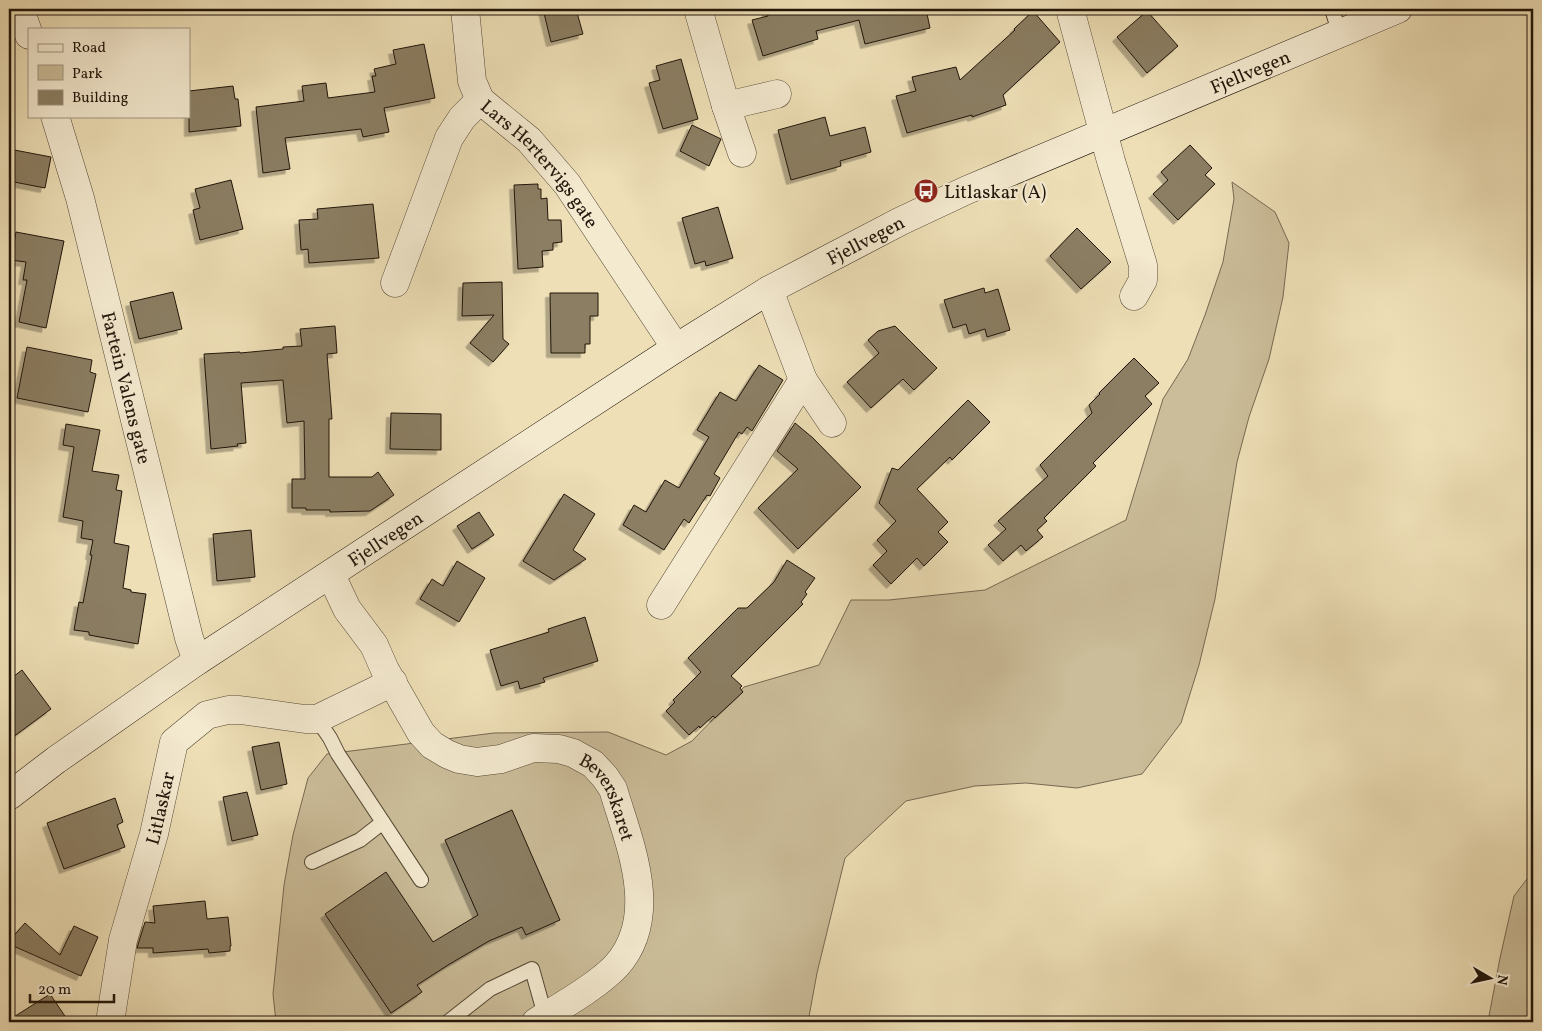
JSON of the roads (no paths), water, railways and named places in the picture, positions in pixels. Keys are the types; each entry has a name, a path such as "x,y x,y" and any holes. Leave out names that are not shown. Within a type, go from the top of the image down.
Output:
{"street":[{"path":"20,9 28,32"},
{"path":"465,9 472,81 480,100"},
{"path":"698,9 726,106 742,153"},
{"path":"1070,9 1103,132 1143,265 1143,280 1134,296"},
{"name":"Fjellvegen","path":"9,796 56,760 197,661 676,348 769,290 901,221 967,190 1103,132 1336,20 1398,9"},
{"path":"726,106 777,94"},
{"name":"Lars Hertervigs gate","path":"395,282 449,138 462,118 480,100 529,140 567,184 676,348"},
{"name":"Fartein Valens gate","path":"55,118 80,198 189,638 197,661"},
{"path":"769,290 803,380 832,423"},
{"path":"661,605 803,380"},
{"name":"Beverskaret","path":"331,575 347,609 374,645 385,670 421,733 432,745 459,759 477,762 501,759 533,748 559,749 573,753 593,764 613,789 637,872 639,909 636,929 624,957 616,966 543,1020"},
{"path":"317,719 393,682"},
{"name":"Litlaskar","path":"110,1022 123,940 154,834 174,742 207,716 228,710 240,710 306,720 317,719"}],"lane":[{"path":"317,719 421,880"},
{"path":"312,862 360,840 383,822"},
{"path":"448,1022 490,989 532,969 543,1020"}],"place":[{"name":"Litlaskar (A)","path":"926,191"}]}
